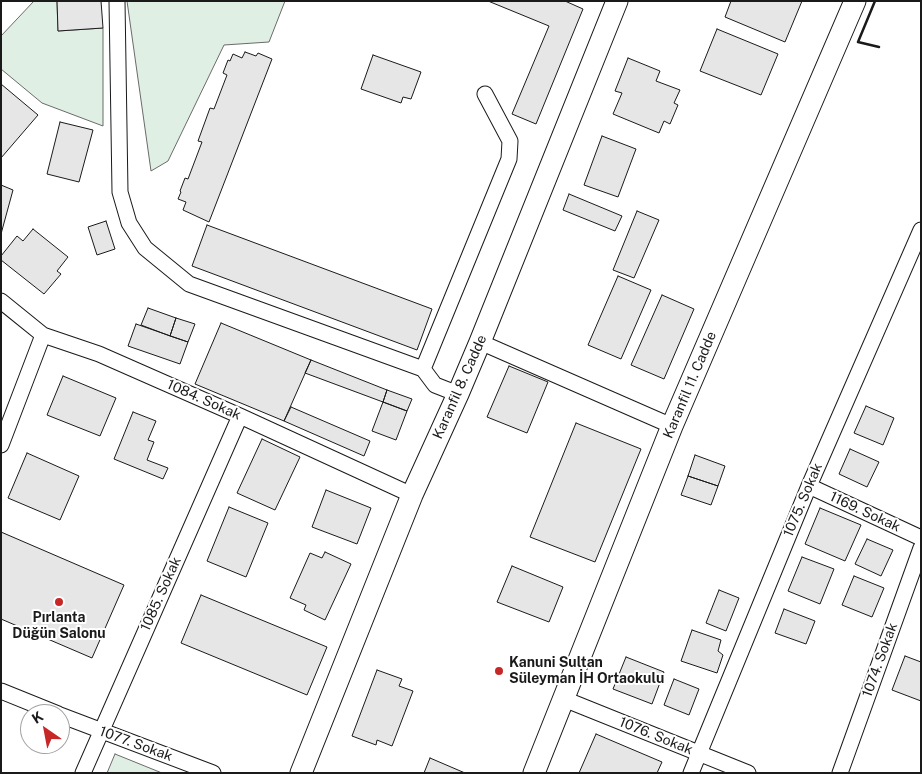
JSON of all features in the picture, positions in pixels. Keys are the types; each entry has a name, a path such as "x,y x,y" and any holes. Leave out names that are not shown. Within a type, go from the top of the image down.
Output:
{"street":[{"path":"117,1 120,192 129,223 145,248 189,284 423,369 435,385 458,394"},
{"name":"Karanfil 8. Cadde","path":"300,773 412,495 480,342 617,1"},
{"name":"Karanfil 11. Cadde","path":"534,773 672,426 855,1"},
{"path":"423,369 509,159 510,141 485,94"},
{"name":"1075. Sokak","path":"691,773 809,486 921,230"},
{"name":"1084. Sokak","path":"1,301 43,334 99,354 412,495"},
{"path":"1,445 43,334"},
{"path":"480,342 672,426"},
{"name":"1085. Sokak","path":"83,773 240,416"},
{"name":"1169. Sokak","path":"809,486 921,538"},
{"name":"1074. Sokak","path":"840,773 921,548"},
{"name":"1077. Sokak","path":"1,691 34,704"},
{"name":"1076. Sokak","path":"564,699 748,773"},
{"name":"1077. Sokak","path":"70,719 213,773"}],"green space":[{"path":"34,1 57,1 58,31 103,28 103,126 42,103 1,69 1,36"},
{"path":"127,1 285,1 269,42 224,45 168,161 151,171"},
{"path":"115,754 162,773 107,773"}],"building":[{"path":"57,1 101,1 103,28 58,31"},
{"path":"488,1 565,1 583,9 536,124 512,114 549,26"},
{"path":"731,1 802,1 785,42 725,17"},
{"path":"717,29 778,54 761,95 700,71"},
{"path":"245,52 256,56 258,53 272,59 209,222 183,210 186,202 178,199 185,178 188,179 202,142 198,141 210,108 214,109 227,75 223,73 228,60 230,61 233,54 242,58"},
{"path":"373,55 421,72 411,99 403,97 401,103 361,89"},
{"path":"628,58 660,71 656,81 680,90 674,103 678,105 670,124 664,121 659,133 613,114 622,93 615,91"},
{"path":"1,84 38,115 1,158"},
{"path":"60,122 93,130 79,182 47,174"},
{"path":"602,136 636,149 618,197 584,185"},
{"path":"1,185 13,190 1,234"},
{"path":"569,194 622,216 615,231 563,210"},
{"path":"637,211 659,220 634,278 613,270"},
{"path":"106,221 115,249 97,255 88,227"},
{"path":"207,225 432,309 417,350 192,266"},
{"path":"33,229 68,257 57,271 61,274 44,294 1,260 1,256 17,236 23,241"},
{"path":"618,276 651,290 621,359 588,345"},
{"path":"662,295 694,309 664,379 631,365"},
{"path":"148,308 176,318 170,336 141,325"},
{"path":"176,318 195,324 188,342 170,336"},
{"path":"221,323 311,360 284,421 195,384"},
{"path":"136,324 188,342 180,364 128,346"},
{"path":"311,360 387,390 383,402 305,373"},
{"path":"509,366 548,382 527,433 487,417"},
{"path":"63,376 116,398 100,436 47,415"},
{"path":"387,390 412,399 407,411 383,402"},
{"path":"383,402 407,411 396,440 372,431"},
{"path":"866,406 894,418 883,445 854,433"},
{"path":"291,407 370,441 364,456 284,421"},
{"path":"133,412 156,421 148,440 154,442 147,460 168,468 163,479 114,459"},
{"path":"576,423 641,449 595,562 530,537"},
{"path":"262,439 300,457 275,510 237,493"},
{"path":"850,449 879,462 867,487 839,474"},
{"path":"27,453 79,476 60,520 8,498"},
{"path":"695,455 725,466 718,486 688,476"},
{"path":"688,476 718,486 711,505 681,495"},
{"path":"326,490 371,508 357,544 312,527"},
{"path":"229,507 268,523 246,577 207,561"},
{"path":"820,508 861,525 845,561 805,544"},
{"name":"Pırlanta Düğün Salonu","path":"1,532 124,585 92,658 1,619"},
{"path":"867,539 893,550 881,576 855,564"},
{"path":"325,552 351,564 325,620 304,610 306,605 290,598 310,553 322,558"},
{"path":"802,557 834,569 820,604 788,591"},
{"path":"512,566 563,587 549,622 497,602"},
{"path":"854,576 884,588 872,617 842,605"},
{"path":"719,590 739,598 726,631 706,623"},
{"path":"201,595 327,647 307,695 181,643"},
{"path":"784,609 815,621 806,644 775,633"},
{"path":"692,630 721,640 718,651 723,655 717,673 681,661"},
{"path":"905,656 921,662 921,701 892,690"},
{"path":"626,657 664,672 652,704 613,689"},
{"path":"377,670 402,679 399,686 413,691 392,746 377,740 376,745 352,736"},
{"path":"674,679 699,689 689,715 664,705"},
{"path":"596,734 662,762 657,773 579,773"},
{"path":"430,758 465,773 424,773"}],"wall":[{"path":"875,1 858,42 879,47"}],"place":[{"name":"Pırlanta Düğün Salonu","path":"59,602"},
{"name":"Kanuni Sultan Süleyman İH Ortaokulu","path":"499,671"}]}
